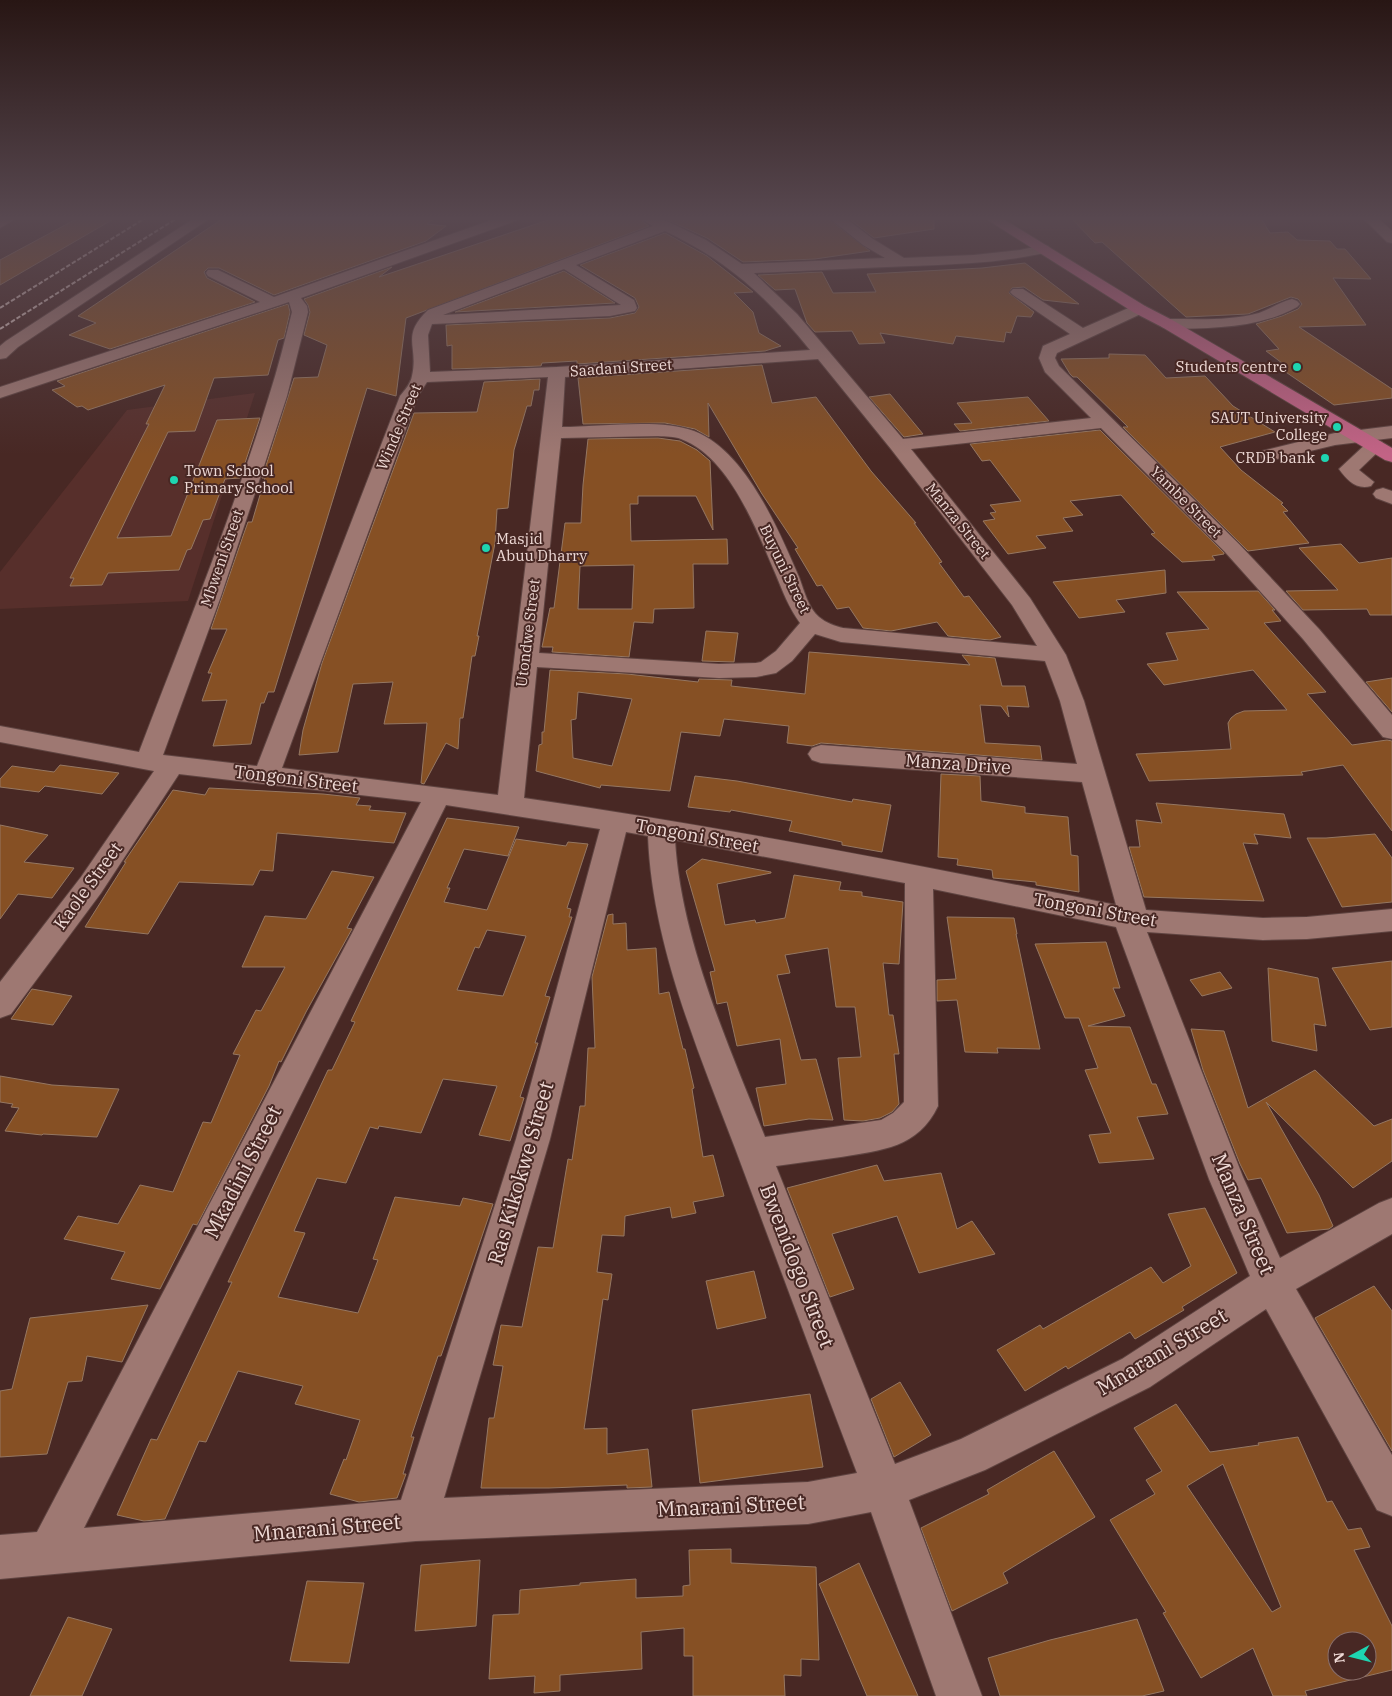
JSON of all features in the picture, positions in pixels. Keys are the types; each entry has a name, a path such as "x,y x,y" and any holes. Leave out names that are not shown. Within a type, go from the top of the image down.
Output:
{"highway":[{"path":"1119,296 1392,456"}],"street":[{"path":"0,354 20,338 84,296"},
{"path":"274,296 282,299"},
{"path":"0,393 290,296"},
{"path":"424,320 434,313 479,296"},
{"path":"424,320 610,311 629,308 629,303 618,296"},
{"name":"Manza Street","path":"770,296 791,317 898,445 1022,603 1054,655 1072,700 1094,774 1131,919 1226,1179 1272,1283 1392,1495"},
{"path":"1024,296 1082,335"},
{"name":"Mbweni Street","path":"161,763 210,596 278,396 300,312 299,306 282,299"},
{"path":"1168,324 1219,322 1256,317 1281,311 1292,304"},
{"name":"Yambe Street","path":"1140,309 1049,350 1047,358 1051,368 1232,548 1311,634 1392,731"},
{"name":"Winde Street","path":"266,776 409,396 421,377 418,338 419,330 424,320"},
{"name":"Saadani Street","path":"421,377 557,372 822,354"},
{"name":"Utondwe Street","path":"510,805 552,433 557,372"},
{"path":"898,445 1105,422"},
{"name":"Buyuni Street","path":"552,433 661,431 687,435 707,444 722,457 738,479 772,542 802,608 812,623 841,635 1054,655"},
{"path":"1269,455 1357,436 1392,432"},
{"path":"1364,482 1352,476 1348,469 1374,446"},
{"path":"525,659 719,671 756,670 768,668 784,656 812,623"},
{"name":"Tongoni Street","path":"0,734 161,763 438,795 615,823 661,828 919,875 1131,919 1263,929 1308,928 1392,920"},
{"name":"Manza Drive","path":"822,754 1094,774"},
{"name":"Kaole Street","path":"0,1005 91,885 161,763"},
{"name":"Mkadini Street","path":"50,1551 301,1058 438,795"},
{"name":"Ras Kikokwe Street","path":"416,1520 533,1139 615,823"},
{"name":"Bwenidogo Street","path":"661,828 662,869 671,916 707,1032 884,1488 959,1696"},
{"path":"754,1154 884,1135 901,1128 913,1119 921,1106 919,875"},
{"name":"Mnarani Street","path":"0,1557 50,1551 416,1520 808,1503 884,1488 971,1456 1136,1374 1272,1283 1392,1214"}],"shaded area":[{"path":"255,393 188,601 0,609 0,572 127,410"}],"building":[{"path":"107,296 243,296 255,302 110,349 69,335 96,323 78,316"},
{"path":"312,296 464,296 406,318 396,396 367,388 274,692 268,692 264,703 261,703 251,744 213,746 227,700 202,701 212,673 208,673 227,629 211,629 248,522 252,522 265,478 262,478 294,378 318,377 327,345 304,335 310,312 304,299"},
{"path":"497,296 604,296 615,303 455,312"},
{"path":"632,296 737,296 753,312 759,333 781,346 765,351 577,364 577,361 542,363 541,366 452,369 452,345 447,346 446,325 610,318 635,313 639,307 635,298"},
{"path":"798,296 1013,296 1034,312 1031,317 1017,316 1011,333 1006,332 1004,342 956,336 953,344 880,333 885,343 859,344 852,331 815,332 807,323"},
{"path":"1037,296 1069,296 1079,304 1043,300"},
{"path":"1163,296 1346,296 1366,325 1299,327 1392,389 1392,398 1334,405 1274,364 1282,363 1266,351 1279,349 1256,324 1298,309 1302,304 1298,299 1291,297 1248,314 1186,317"},
{"path":"288,304 290,312 284,338 278,340 268,375 214,378 195,431 168,432 117,538 171,536 217,420 260,418 240,478 225,479 210,519 203,520 191,549 187,550 179,570 108,573 102,585 70,586 74,578 70,578 149,424 146,424 165,385 88,410 82,406 77,407 52,390 65,386 57,381"},
{"path":"1109,354 1145,355 1166,378 1205,376 1233,406 1275,432 1220,447 1241,470 1283,503 1281,504 1288,511 1283,512 1309,543 1248,551 1123,427 1128,427 1077,377 1073,377 1070,374 1061,359 1109,358"},
{"path":"762,365 772,403 816,397 871,471 916,523 914,523 942,562 939,563 964,597 969,596 1001,637 990,640 948,636 937,622 891,631 863,628 849,607 837,609 822,585 817,586 795,549 798,548 762,494 708,403 709,437 695,429 665,423 583,424 578,378"},
{"path":"540,379 539,390 534,390 531,406 527,406 514,450 508,508 497,509 495,543 477,636 479,636 475,656 472,656 463,718 460,718 458,749 446,743 424,784 421,783 427,723 384,724 393,682 353,684 338,752 299,755 303,730 322,663 414,413 477,412 484,382"},
{"path":"890,394 923,434 904,437 869,397"},
{"path":"1028,397 1049,421 960,431 954,424 972,423 957,403"},
{"path":"1100,430 1224,554 1212,556 1215,560 1182,562 1151,534 1155,533 1121,495 1070,501 1083,515 1063,518 1073,531 1036,536 1046,548 1008,554 983,521 995,519 990,513 996,512 990,505 1021,501 990,460 982,461 970,444"},
{"path":"658,438 680,441 697,450 710,461 713,530 696,496 638,496 638,504 630,504 631,541 727,539 728,564 693,564 694,608 654,609 653,623 634,622 629,657 552,652 553,647 542,647 550,608 554,608 565,523 581,523 588,439","holes":["634,565 632,609 578,609 580,566"]},
{"path":"1341,544 1359,563 1392,558 1392,615 1370,615 1367,609 1303,610 1286,591 1338,590 1299,548"},
{"path":"1165,570 1166,593 1116,600 1125,612 1079,618 1053,582"},
{"path":"1258,591 1275,610 1272,610 1281,621 1264,623 1326,692 1307,694 1352,745 1392,741 1392,831 1343,765 1301,772 1303,775 1149,781 1136,754 1231,749 1228,723 1236,714 1244,711 1287,710 1253,670 1164,685 1147,664 1178,660 1166,633 1209,629 1177,592"},
{"path":"706,631 738,633 734,662 702,661"},
{"path":"809,652 970,665 962,655 995,658 1002,686 1025,686 1029,707 1007,706 1009,717 1001,706 980,705 985,743 1040,746 1042,760 821,743 812,746 787,743 789,726 724,719 720,736 681,732 670,791 601,785 600,788 536,771 539,745 542,744 542,732 544,732 550,670 627,674 698,682 699,679 732,680 731,686 805,694","holes":["578,692 632,699 612,766 573,758 571,720 576,719"]},
{"path":"1392,678 1392,712 1366,682"},
{"path":"60,765 119,773 102,794 45,786 39,792 0,787 0,779 12,766 54,772"},
{"path":"941,774 980,776 981,801 1025,807 1025,813 1068,817 1071,855 1078,856 1079,892 1036,885 1036,882 993,878 992,870 957,865 958,859 938,857"},
{"path":"695,776 737,781 852,802 853,799 891,805 882,852 842,845 842,842 789,831 792,821 731,810 730,812 688,807"},
{"path":"209,788 323,794 360,798 356,805 371,806 369,810 406,813 394,843 277,833 273,871 260,870 253,885 179,882 148,934 85,927 126,862 124,862 173,790 205,795"},
{"path":"1156,803 1284,814 1291,838 1254,834 1258,844 1243,843 1264,901 1144,897 1129,847 1140,847 1136,820 1162,823"},
{"path":"447,818 519,827 508,856 464,849 447,888 450,888 444,902 487,910 516,839 566,846 568,842 588,844 567,908 571,909 569,917 572,917 545,996 550,997 535,1043 538,1043 520,1097 524,1098 510,1141 479,1135 497,1086 443,1079 421,1133 379,1126 378,1129 370,1127 346,1183 317,1178 294,1231 305,1233 278,1297 358,1313 378,1260 373,1259 395,1197 460,1206 463,1198 493,1204 411,1437 414,1437 403,1474 406,1474 397,1498 359,1502 330,1494 344,1459 346,1460 360,1420 295,1404 303,1386 238,1371 206,1442 199,1441 165,1519 144,1521 117,1515 151,1439 157,1440 232,1282 228,1282 328,1070 332,1070 355,1022 351,1021","holes":["487,930 526,936 503,996 457,990 475,947 479,948"]},
{"path":"0,825 48,835 24,862 74,868 52,898 18,894 0,919"},
{"path":"1375,834 1392,858 1392,902 1342,907 1307,838"},
{"path":"702,859 771,872 717,884 725,925 755,920 756,923 785,918 794,875 841,882 839,890 862,892 862,896 903,902 899,964 883,963 889,1015 893,1015 899,1054 894,1054 899,1104 892,1112 880,1118 863,1121 844,1120 838,1058 861,1057 855,1007 836,1007 828,948 785,955 790,973 777,975 801,1060 816,1059 833,1120 809,1119 764,1126 756,1088 786,1084 780,1039 737,1046 727,1002 717,1004 710,972 715,971 686,871"},
{"path":"332,871 374,877 347,928 352,929 281,1062 279,1061 269,1086 197,1225 193,1224 160,1289 111,1279 125,1252 64,1239 78,1216 118,1224 140,1185 173,1192 203,1122 211,1123 240,1055 233,1054 256,1010 261,1011 285,967 242,967 265,916 306,919"},
{"path":"613,914 613,924 626,923 627,950 656,948 659,994 669,992 683,1049 685,1049 694,1088 692,1089 703,1157 713,1155 724,1196 693,1202 696,1213 672,1218 670,1207 625,1216 624,1236 602,1235 597,1272 612,1274 608,1300 603,1299 584,1429 607,1428 607,1454 648,1449 652,1487 627,1488 627,1485 481,1488 489,1418 494,1418 503,1366 493,1365 501,1325 522,1327 538,1247 553,1248 568,1159 572,1160 580,1106 585,1106 588,1048 595,1048 592,977 608,915"},
{"path":"947,917 1014,918 1040,1049 997,1048 998,1053 965,1052 957,1000 937,1001 937,980 956,979"},
{"path":"1106,942 1120,988 1113,988 1125,1016 1088,1026 1130,1027 1152,1084 1156,1084 1168,1114 1137,1117 1154,1159 1099,1163 1089,1135 1111,1133 1085,1070 1098,1068 1079,1018 1065,1018 1035,944"},
{"path":"1392,961 1392,1027 1370,1030 1332,968"},
{"path":"1268,968 1318,978 1326,1026 1314,1024 1317,1051 1272,1041"},
{"path":"1220,972 1232,988 1202,996 1190,980"},
{"path":"32,989 72,996 53,1025 11,1019"},
{"path":"1191,1029 1224,1031 1248,1108 1315,1070 1374,1126 1392,1119 1392,1161 1353,1188 1266,1102 1319,1195 1333,1226 1329,1229 1287,1233 1261,1178 1248,1180 1203,1070"},
{"path":"0,1076 52,1085 119,1089 97,1137 42,1135 5,1131 19,1108 11,1107 13,1104 0,1102"},
{"path":"877,1165 884,1181 941,1173 957,1229 972,1221 995,1254 919,1273 897,1216 832,1234 854,1289 830,1297 787,1188"},
{"path":"1205,1208 1237,1273 1182,1307 1184,1310 1135,1339 1130,1332 1068,1369 1066,1366 1025,1391 997,1350 1040,1325 1043,1329 1151,1267 1163,1283 1191,1266 1168,1214"},
{"path":"754,1271 766,1318 717,1329 706,1281"},
{"path":"1374,1286 1392,1311 1392,1451 1315,1318"},
{"path":"148,1305 122,1362 87,1356 82,1381 68,1382 47,1454 0,1457 0,1391 12,1389 30,1318"},
{"path":"900,1382 931,1435 894,1457 871,1399"},
{"path":"810,1394 823,1467 700,1483 692,1410"},
{"path":"1176,1404 1210,1452 1298,1437 1327,1502 1332,1501 1348,1530 1361,1528 1370,1547 1354,1550 1392,1626 1392,1670 1377,1674 1377,1631 1327,1631 1327,1681 1346,1681 1305,1691 1307,1696 1273,1696 1253,1648 1201,1678 1163,1613 1166,1612 1110,1520 1155,1494 1146,1480 1162,1471 1134,1428","holes":["1223,1464 1281,1607 1272,1612 1187,1486"]},
{"path":"1054,1451 1095,1517 1003,1573 1008,1583 952,1611 921,1528 989,1494 987,1490"},
{"path":"731,1549 731,1563 816,1567 819,1660 801,1659 801,1676 784,1675 785,1696 693,1696 693,1656 684,1656 684,1628 641,1632 642,1669 560,1675 560,1691 534,1693 535,1676 489,1679 493,1615 519,1614 520,1590 636,1579 636,1598 683,1596 683,1586 690,1585 689,1550"},
{"path":"480,1560 476,1626 415,1631 421,1565"},
{"path":"859,1563 918,1696 867,1696 819,1584"},
{"path":"307,1581 364,1583 349,1663 290,1661"},
{"path":"68,1617 112,1629 82,1696 30,1696"},
{"path":"1137,1619 1164,1691 1142,1696 1000,1696 988,1658 1050,1640"}],"railway":[{"path":"0,308 19,296"},
{"path":"0,329 53,296"}],"place":[{"name":"Students centre","path":"1297,367"},
{"name":"SAUT University College","path":"1337,427"},
{"name":"CRDB bank","path":"1325,458"},
{"name":"Town School Primary School","path":"174,480"},
{"name":"Masjid Abuu Dharry","path":"486,548"}]}
